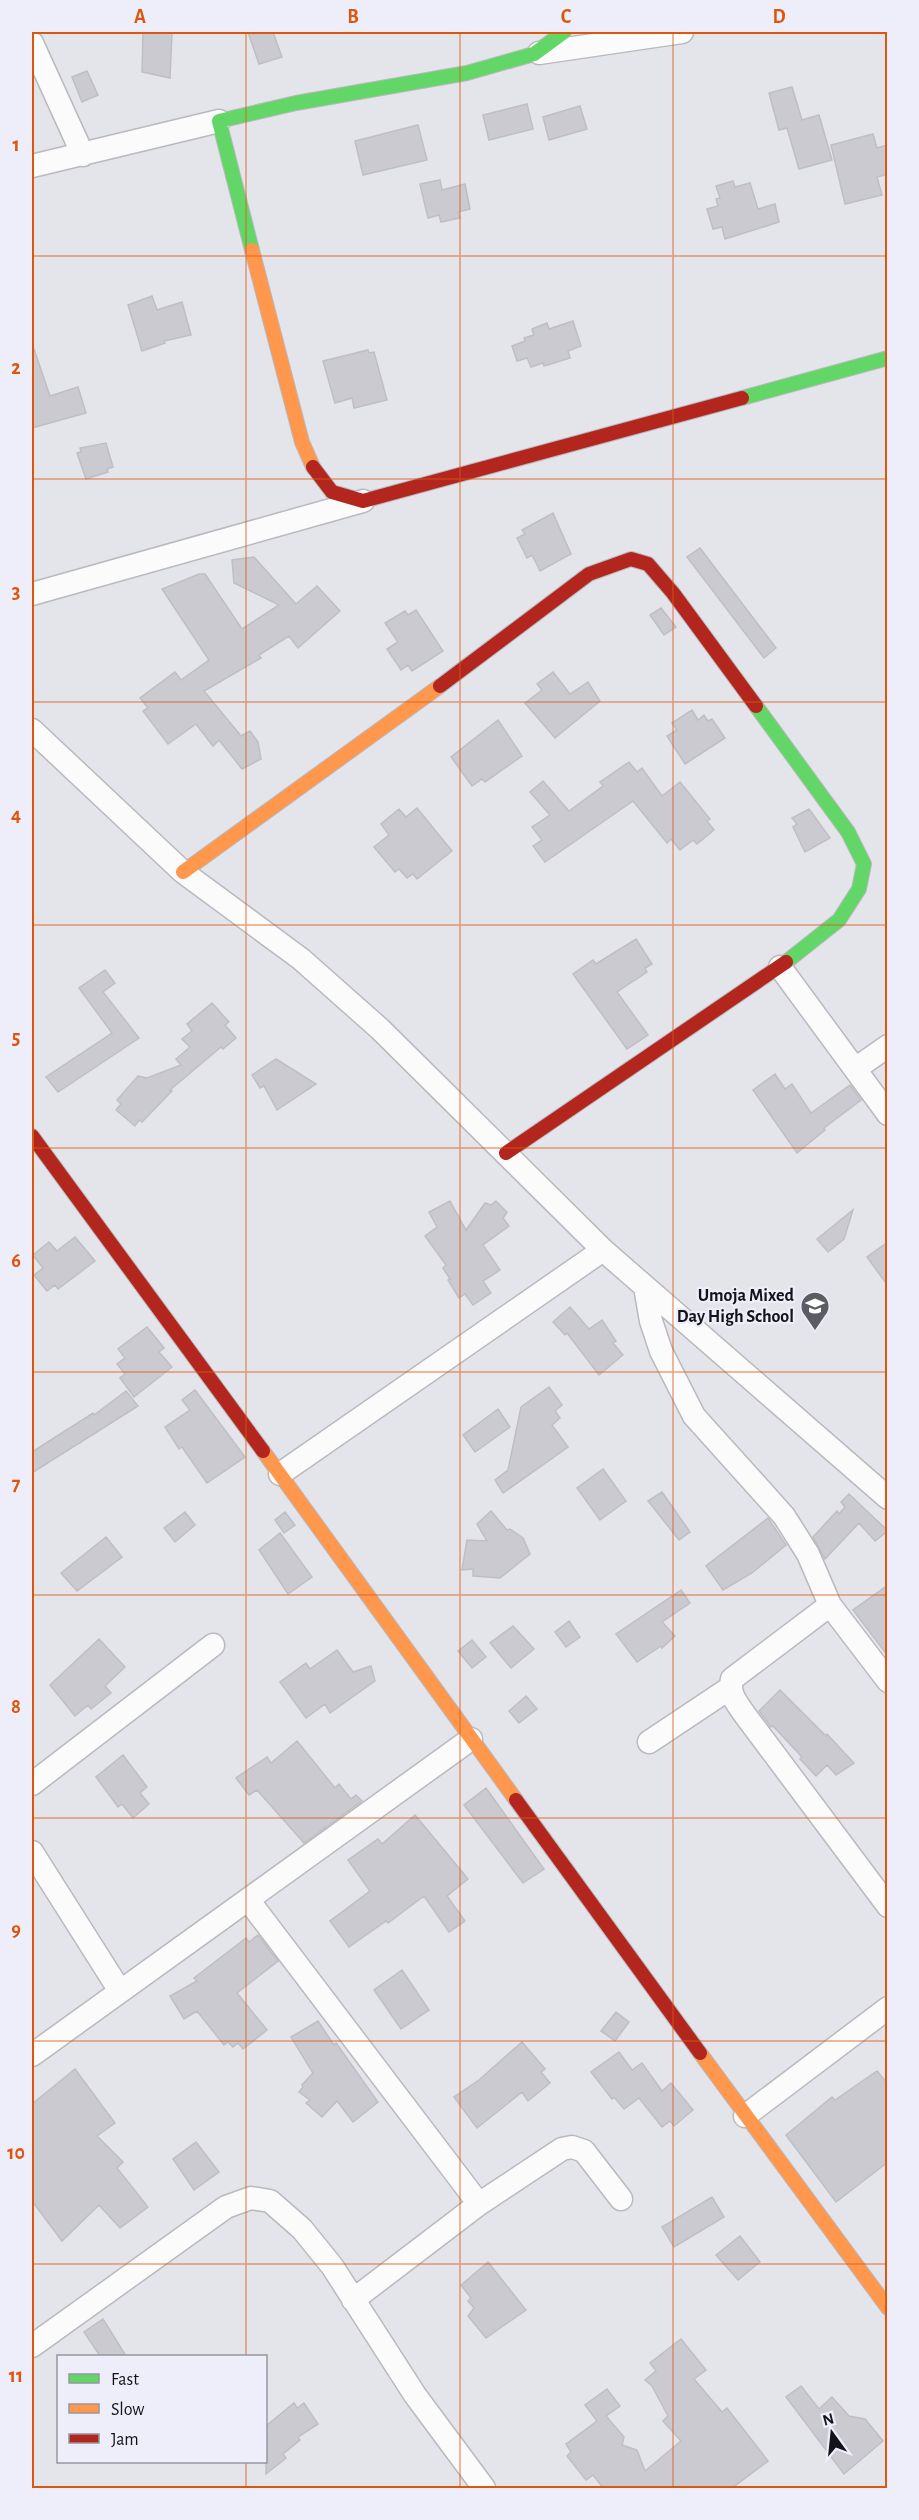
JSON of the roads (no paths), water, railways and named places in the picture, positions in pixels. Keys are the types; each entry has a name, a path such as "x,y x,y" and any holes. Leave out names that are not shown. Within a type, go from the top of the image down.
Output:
{"street":[{"path":"534,54 564,32"},
{"path":"32,166 296,103 467,73 534,54 682,32"},
{"path":"32,43 83,155"},
{"path":"219,121 302,442 315,472 332,492 363,501"},
{"path":"32,594 888,358"},
{"path":"183,872 502,641 589,574 631,559 648,564 673,593 848,832 864,864 859,889 839,920 780,967 506,1152"},
{"path":"32,730 183,872 301,959 380,1029 603,1250 888,1498"},
{"path":"780,967 888,1114"},
{"path":"855,1069 888,1046"},
{"path":"32,1137 888,2308"},
{"path":"280,1474 603,1250"},
{"path":"645,1287 651,1321 661,1351 693,1416 784,1516 808,1554 830,1605 888,1681"},
{"path":"830,1605 732,1679 730,1688 732,1697 744,1715 888,1906"},
{"path":"32,1784 213,1645"},
{"path":"649,1742 730,1688"},
{"path":"32,2055 471,1739"},
{"path":"32,1852 120,1991"},
{"path":"249,1901 478,2204"},
{"path":"745,2115 888,2008"},
{"path":"353,2300 478,2204 562,2150 572,2147 584,2151 621,2199"},
{"path":"32,2346 226,2207 251,2198 270,2201 302,2229 332,2266 415,2395 484,2488"}],"place":[{"name":"Umoja Mixed Day High School","path":"815,1332"}]}
